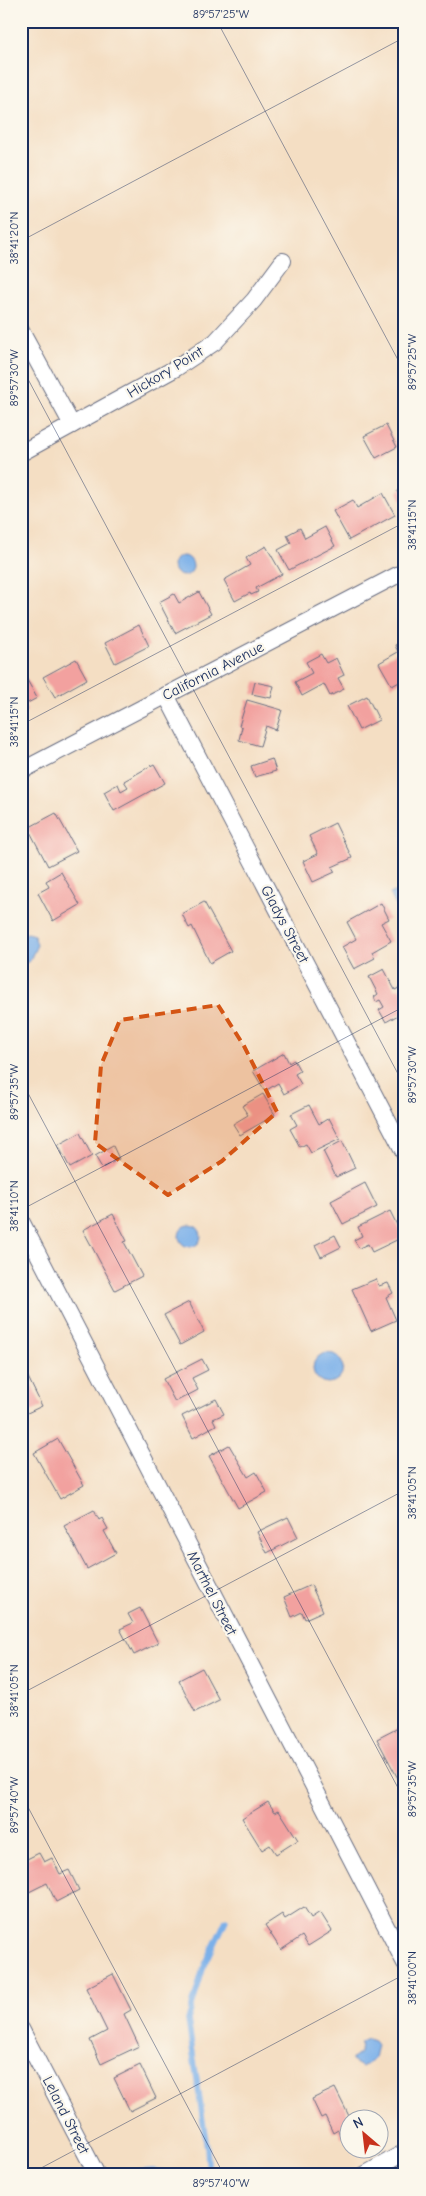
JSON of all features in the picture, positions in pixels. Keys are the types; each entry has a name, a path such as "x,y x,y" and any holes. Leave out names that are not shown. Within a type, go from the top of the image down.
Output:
{"street":[{"name":"Hickory Point","path":"21,454 176,368 215,342 254,300 283,261"},
{"path":"21,332 72,425"},
{"name":"California Avenue","path":"21,771 405,572"},
{"name":"Gladys Street","path":"166,695 405,1154"},
{"name":"Marthel Street","path":"21,1221 405,1963"},
{"name":"Leland Street","path":"21,2029 97,2175"},
{"path":"364,2175 405,2152"}],"highlighted area":[{"path":"218,1005 244,1046 277,1112 222,1161 168,1195 95,1143 101,1065 120,1020"}],"water":[{"path":"179,556 187,556 193,562 193,570 187,576 179,576 173,570 173,562"},
{"path":"405,887 405,923 390,894"},
{"path":"27,933 34,935 37,945 29,962 21,963 21,937"},
{"path":"190,1225 198,1228 201,1236 198,1244 190,1247 182,1244 179,1236 182,1228"},
{"path":"328,1353 334,1354 342,1362 342,1374 334,1382 328,1383 322,1382 314,1374 313,1368 314,1362 322,1354"},
{"path":"368,2039 374,2041 377,2045 374,2058 362,2067 352,2061 352,2059 360,2053 361,2042"}],"building":[{"path":"386,425 397,447 376,458 364,436"},
{"path":"405,487 405,506 397,491"},
{"path":"383,493 395,515 349,540 333,511 353,500 357,508"},
{"path":"325,527 335,546 289,570 278,550 291,543 287,535 300,528 305,538"},
{"path":"266,546 282,574 256,588 258,592 251,595 250,593 235,601 224,580 250,565 246,558"},
{"path":"199,592 211,614 175,633 159,602 174,594 179,603"},
{"path":"139,625 149,646 115,663 105,643"},
{"path":"405,640 405,679 392,686 379,663 398,652 395,645"},
{"path":"321,654 326,663 336,658 344,675 338,678 344,689 330,696 324,684 302,696 295,682 312,673 306,662"},
{"path":"76,659 87,679 55,697 43,677"},
{"path":"26,678 37,698 24,705 27,711 21,714 21,680"},
{"path":"255,682 274,686 271,698 252,694"},
{"path":"367,696 379,720 359,730 347,706"},
{"path":"247,700 282,710 276,730 266,726 260,746 239,740 242,727 239,726"},
{"path":"272,759 276,771 255,777 251,766"},
{"path":"154,764 165,783 114,811 104,792 118,784 121,791 128,787 124,781"},
{"path":"56,813 77,851 48,866 28,828"},
{"path":"335,823 352,858 332,867 335,872 313,882 303,861 318,854 309,836"},
{"path":"61,872 80,905 53,921 38,893 49,887 46,881"},
{"path":"204,902 231,951 210,963 192,926 189,928 182,914"},
{"path":"381,903 389,919 381,923 391,941 372,952 375,958 354,969 342,947 356,939 347,922"},
{"path":"384,969 395,990 399,988 405,998 405,1011 386,1022 379,1010 384,1007 380,1000 376,1002 374,997 378,994 369,977"},
{"path":"284,1053 289,1063 294,1060 300,1071 295,1074 301,1084 284,1094 278,1083 265,1091 253,1071"},
{"path":"263,1094 275,1115 240,1135 233,1124 248,1115 242,1106"},
{"path":"309,1105 319,1124 329,1118 340,1139 311,1153 306,1144 300,1147 290,1129 297,1125 291,1114"},
{"path":"80,1133 92,1156 70,1168 58,1145"},
{"path":"342,1141 355,1168 336,1177 323,1151"},
{"path":"113,1146 119,1159 102,1168 95,1156"},
{"path":"365,1183 377,1207 343,1224 331,1201"},
{"path":"390,1211 403,1237 372,1252 368,1244 359,1248 354,1240 362,1236 358,1227"},
{"path":"113,1214 127,1241 124,1242 142,1276 115,1290 83,1230"},
{"path":"335,1235 341,1247 321,1257 315,1245"},
{"path":"376,1279 379,1286 388,1283 393,1293 386,1297 396,1320 371,1331 352,1289"},
{"path":"189,1302 204,1332 180,1345 164,1315"},
{"path":"202,1359 208,1370 192,1378 198,1390 175,1402 163,1379"},
{"path":"25,1371 42,1406 21,1416 21,1372"},
{"path":"216,1399 224,1414 213,1419 216,1425 193,1438 182,1416"},
{"path":"58,1439 84,1485 60,1499 34,1453"},
{"path":"229,1445 248,1477 256,1472 267,1492 238,1508 209,1456"},
{"path":"94,1510 99,1520 102,1518 108,1529 104,1531 116,1553 87,1569 64,1526"},
{"path":"288,1517 298,1537 267,1553 257,1532"},
{"path":"311,1585 323,1611 305,1619 302,1612 292,1617 284,1597"},
{"path":"140,1608 158,1643 134,1655 120,1629 133,1623 128,1614"},
{"path":"202,1668 219,1700 195,1712 179,1680"},
{"path":"402,1726 405,1732 405,1784 402,1786 377,1739"},
{"path":"268,1802 275,1812 279,1810 298,1840 276,1854 270,1845 262,1850 242,1818"},
{"path":"39,1853 44,1862 52,1858 60,1874 69,1870 79,1890 56,1902 47,1883 21,1896 21,1862"},
{"path":"304,1907 311,1918 320,1912 332,1931 308,1946 302,1936 281,1950 265,1925 282,1914 285,1919"},
{"path":"113,1974 131,2010 124,2014 139,2046 101,2064 90,2040 107,2031 86,1988"},
{"path":"140,2065 156,2098 130,2111 114,2078"},
{"path":"335,2088 345,2108 338,2108 338,2130 333,2133 325,2116 321,2118 312,2099"}],"waterway":[{"path":"209,2175 207,2148 188,2020 203,1969 226,1920"},
{"path":"127,2173 153,2171 182,2175"}]}
